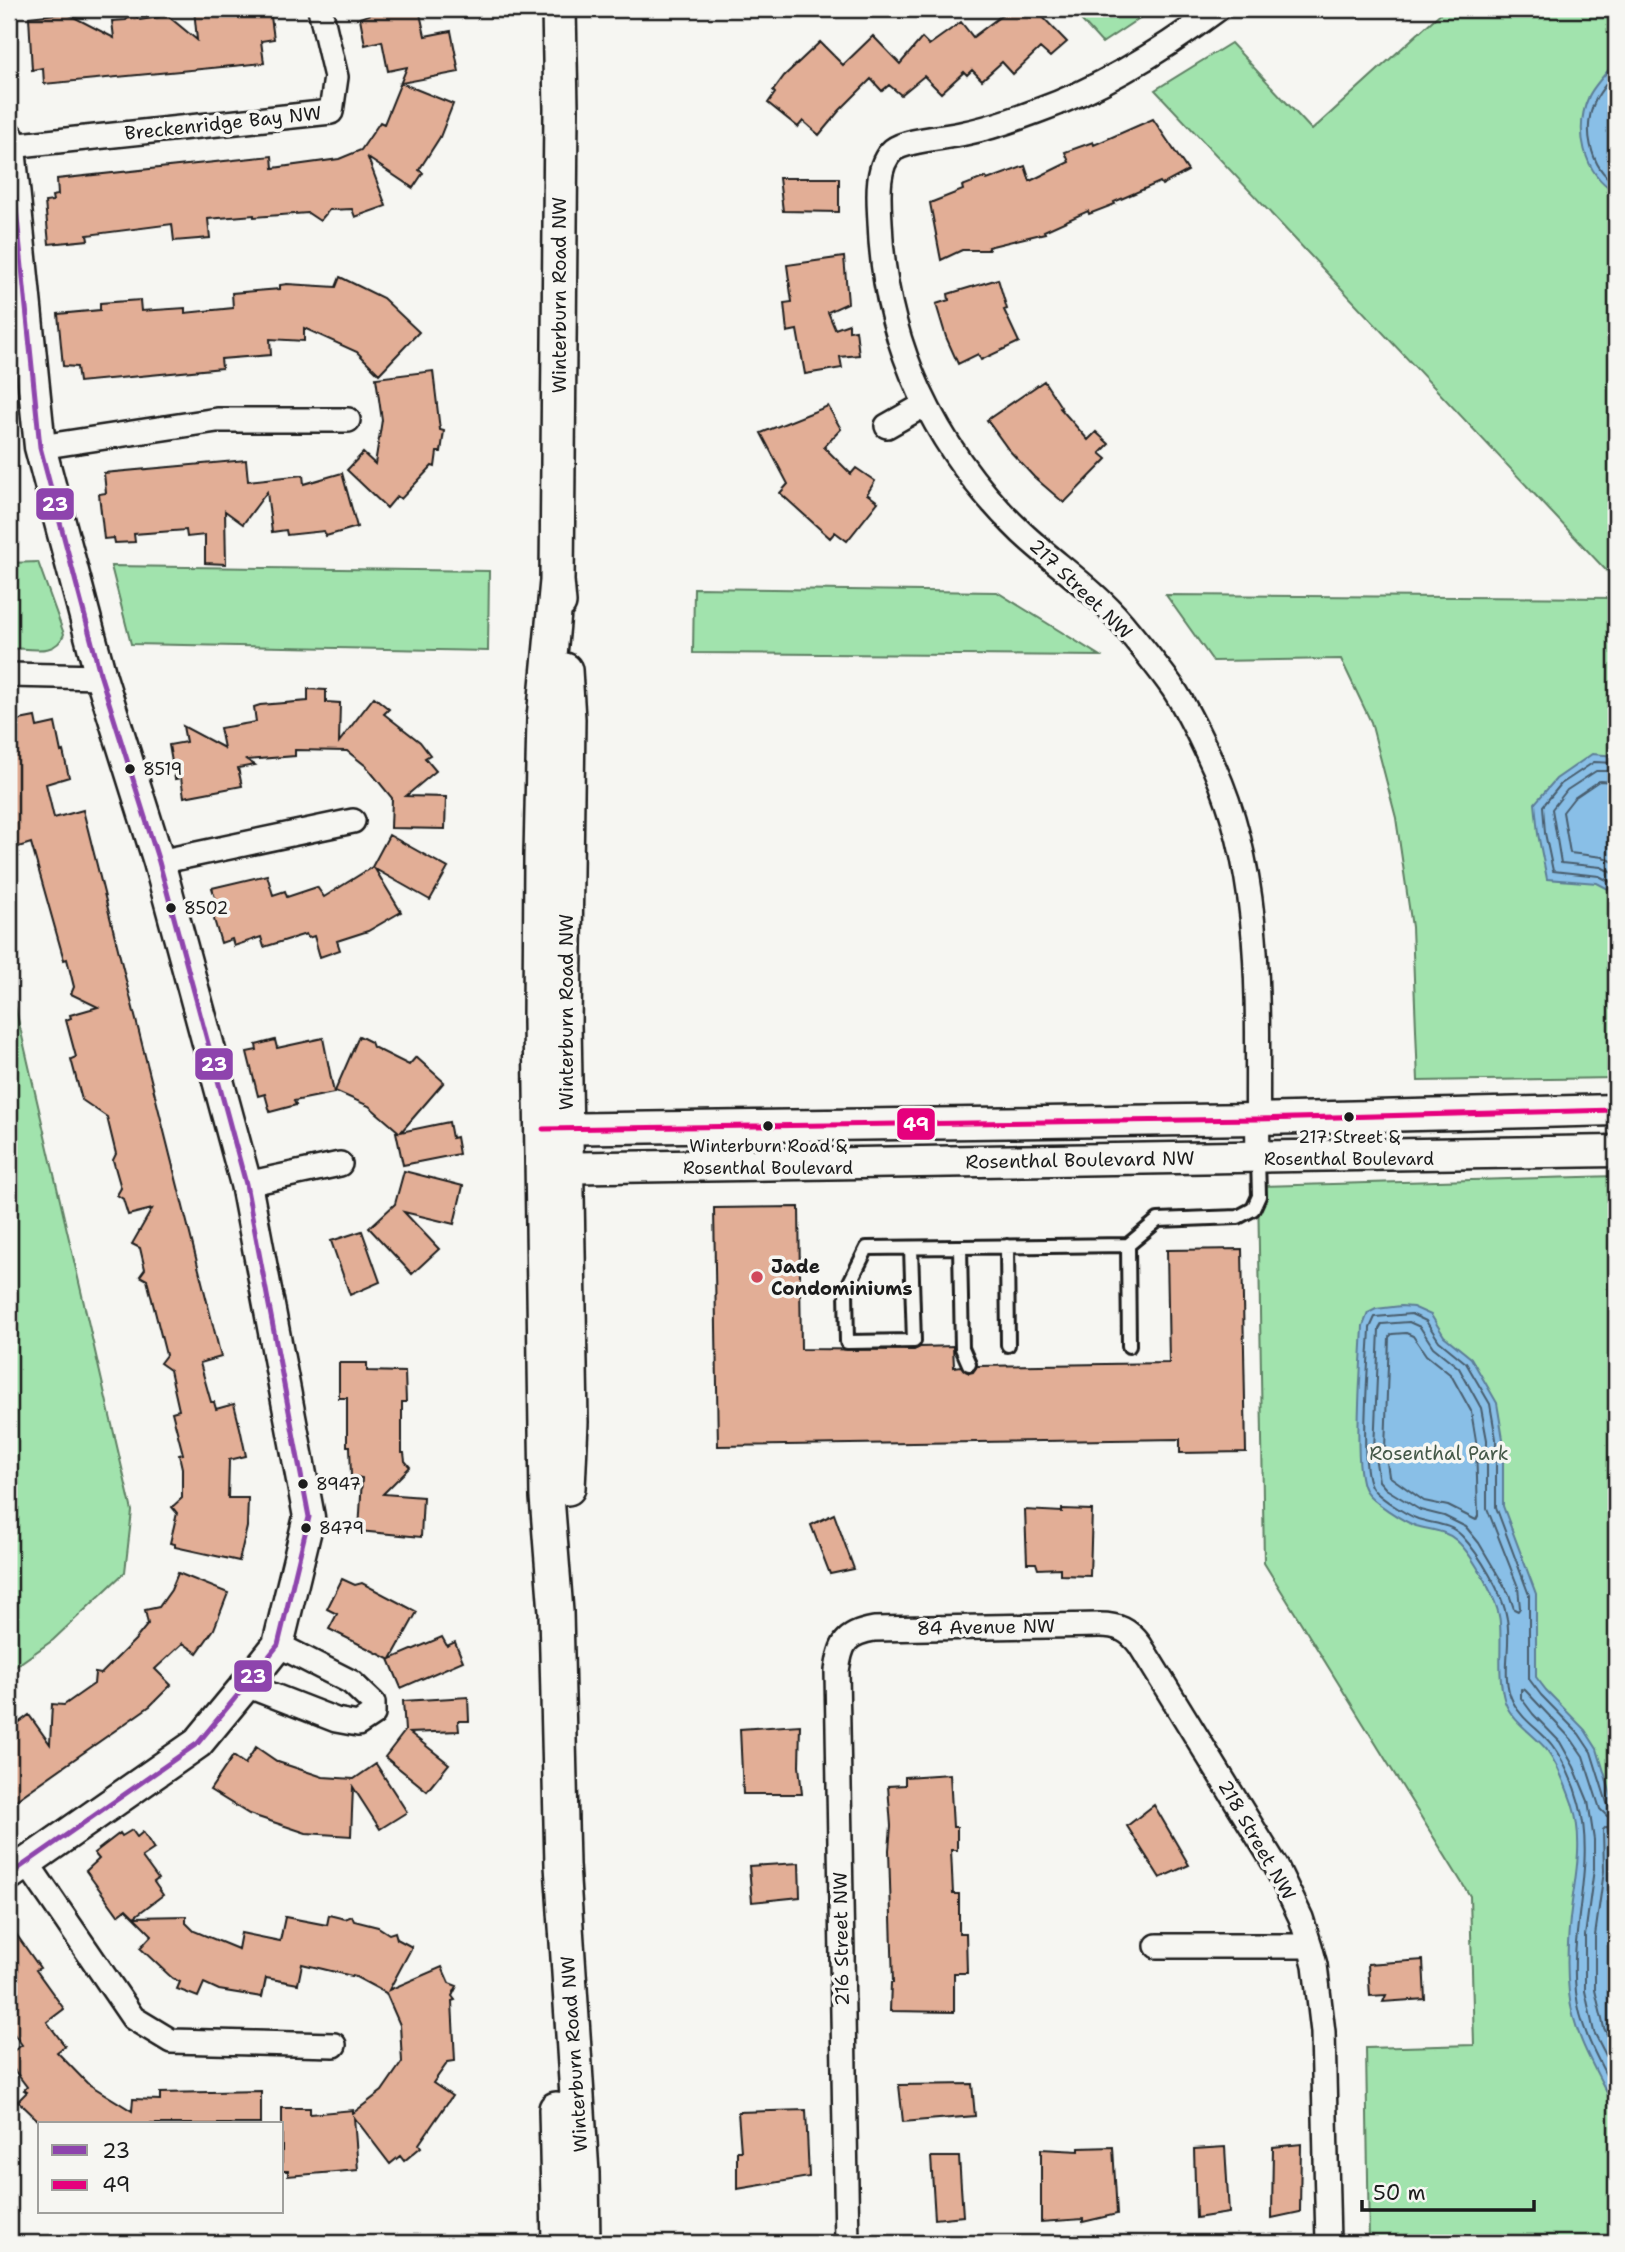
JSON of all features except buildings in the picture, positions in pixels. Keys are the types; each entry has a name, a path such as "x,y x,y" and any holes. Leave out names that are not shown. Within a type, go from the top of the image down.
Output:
{"main road":[{"name":"Winterburn Road NW","path":"559,9 561,123 557,581 544,718 540,1022 555,1129 547,1497 556,1612 562,1865 582,2173 583,2243"},
{"name":"Winterburn Road NW","path":"559,2243 555,2015 562,1865"}],"street":[{"name":"Breckenridge Bay NW","path":"9,142 331,112 335,77 320,9"},
{"name":"217 Street NW","path":"1218,9 1172,43 1079,95 998,124 894,150 881,175 881,244 886,278 907,366 924,405 968,473 990,500 1120,621 1174,689 1216,771 1231,810 1249,886 1255,978 1258,1158"},
{"path":"9,142 40,447 101,677 159,862 246,1184 309,1517 278,1645 246,1685 198,1743 18,1869 133,2018 171,2041 334,2045"},
{"path":"887,426 924,405"},
{"path":"40,447 217,420 348,420"},
{"path":"9,675 101,677"},
{"path":"159,862 353,821"},
{"name":"Rosenthal Boulevard NW","path":"555,1129 1257,1119 1616,1110"},
{"name":"Rosenthal Boulevard NW","path":"555,1168 1616,1151"},
{"path":"246,1184 340,1164"},
{"name":"84 Avenue NW","path":"848,1637 860,1631 874,1629 1113,1625 1125,1629"},
{"name":"218 Street NW","path":"1125,1629 1140,1645 1276,1866 1301,1918 1315,1965 1324,2032 1328,2243"},
{"name":"216 Street NW","path":"847,2243 837,1671 840,1652 848,1637"},
{"path":"246,1685 336,1720 358,1724 373,1714 373,1703 351,1682 278,1645"},
{"path":"1157,1946 1310,1946"}],"lane":[{"path":"911,1248 914,1341 847,1342 846,1290 867,1248 1128,1245 1158,1220 1238,1217 1253,1209 1259,1196 1258,1158"},
{"path":"1128,1245 1129,1346"},
{"path":"1007,1246 1008,1345"},
{"path":"960,1247 963,1364"}],"green space":[{"path":"1071,9 1153,9 1102,43"},
{"path":"1445,9 1616,9 1616,581 1155,90 1231,43 1312,130"},
{"path":"38,562 64,634 55,646 48,649 9,648 9,563"},
{"path":"111,566 489,571 488,651 131,644"},
{"path":"694,588 997,592 1100,656 693,653"},
{"path":"1166,595 1616,598 1616,1078 1418,1081 1412,927 1396,818 1371,722 1341,659 1213,661"},
{"path":"9,980 132,1511 125,1572 53,1640 9,1671"},
{"name":"Rosenthal Park","path":"1616,1176 1616,1266 1610,1277 1616,1427 1616,2243 1369,2243 1366,2048 1474,2045 1470,1896 1264,1563 1258,1186"}],"water":[{"path":"1616,62 1616,104 1613,108 1609,140 1616,153 1616,192 1596,174 1589,162 1584,150 1582,122 1589,96"},
{"path":"1592,754 1616,756 1616,893 1597,883 1547,879 1538,834 1535,803 1556,779"},
{"path":"1413,1307 1431,1315 1444,1336 1471,1358 1497,1403 1503,1439 1503,1506 1536,1594 1536,1677 1585,1730 1597,1749 1616,1811 1616,2110 1581,2038 1571,2009 1569,1936 1578,1852 1572,1803 1551,1756 1513,1716 1505,1702 1500,1673 1500,1623 1495,1603 1477,1567 1456,1540 1442,1532 1416,1526 1388,1511 1369,1495 1361,1478 1358,1436 1363,1326 1368,1313 1376,1309"}],"transit line":[{"name":"23","path":"9,138 40,447 101,677 159,862 246,1184 309,1517 278,1645 198,1743 9,1875"},
{"name":"49","path":"543,1129 1257,1119 1616,1110"}],"place":[{"name":"8519","path":"130,769"},
{"name":"8502","path":"171,908"},
{"name":"217 Street & Rosenthal Boulevard","path":"1349,1117"},
{"name":"Winterburn Road & Rosenthal Boulevard","path":"768,1126"},
{"name":"Jade Condominiums","path":"757,1277"},
{"name":"8947","path":"303,1484"},
{"name":"8479","path":"306,1528"}]}
